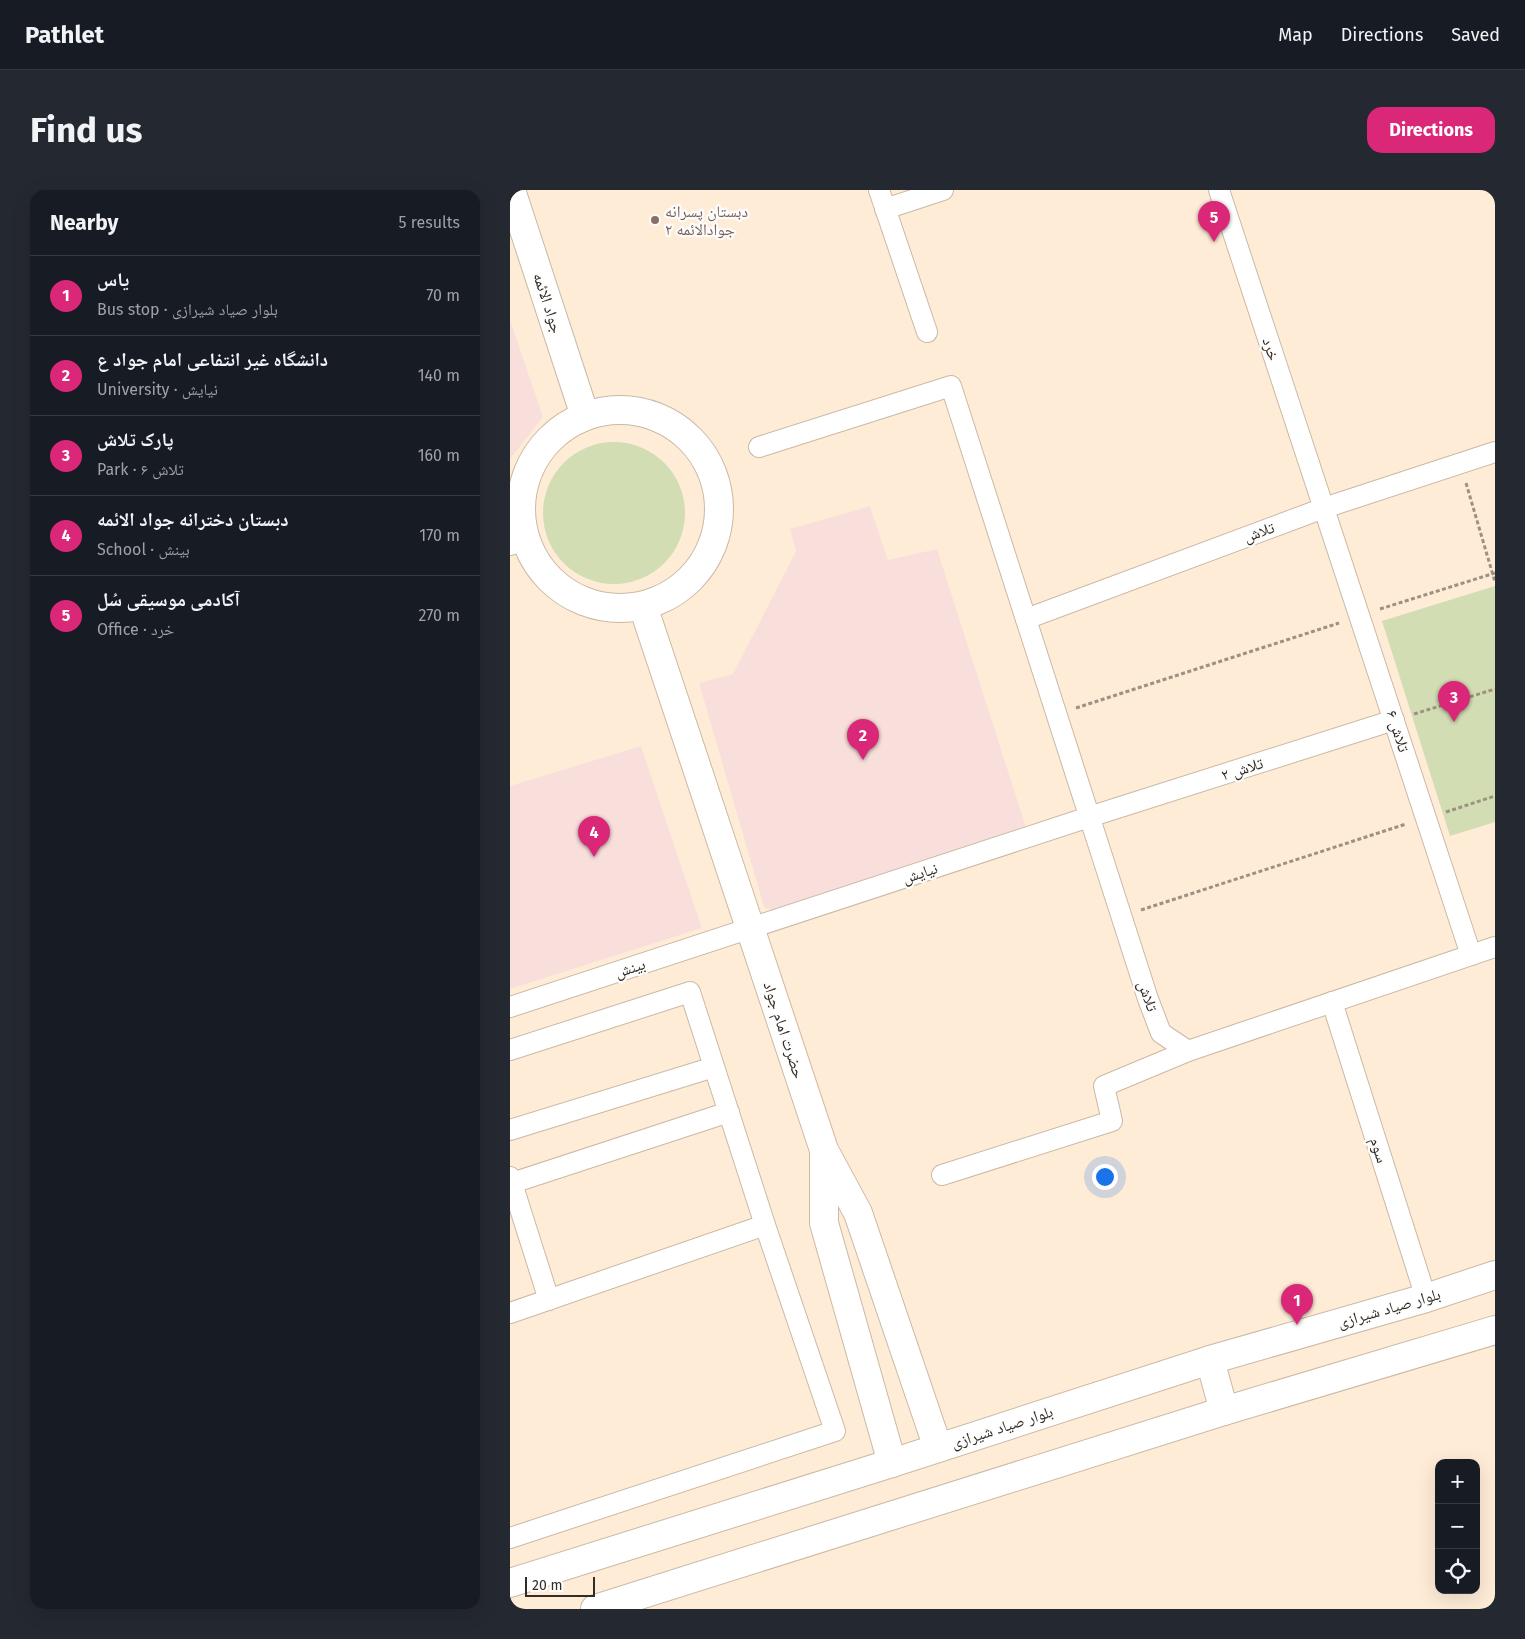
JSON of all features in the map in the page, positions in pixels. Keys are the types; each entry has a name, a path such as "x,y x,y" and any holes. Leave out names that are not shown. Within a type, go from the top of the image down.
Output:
{"street":[{"name":"جواد الائمه","path":"511,190 585,416"},
{"path":"927,332 882,199 943,190"},
{"name":"خرد","path":"1219,190 1324,508"},
{"name":"تلاش","path":"759,447 951,386 1148,999 1161,1033 1188,1052"},
{"path":"614,410 644,412 671,423 694,442 711,466 720,494 720,524 710,552 694,577 671,595 643,606 613,609 585,602 559,588 518,542 520,510 525,480 538,453 558,431 585,416 614,410"},
{"name":"تلاش","path":"1026,619 1324,508 1495,452"},
{"name":"تلاش ۶","path":"1324,508 1471,954"},
{"name":"حضرت امام جواد","path":"643,606 824,1150 858,1213 938,1448"},
{"name":"تلاش ۲","path":"1089,817 1394,720"},
{"name":"نیایش","path":"750,928 1089,817"},
{"name":"بینش","path":"510,1007 750,928"},
{"path":"942,1175 1112,1121 1104,1086 1188,1052 1495,947"},
{"path":"510,1050 690,992 765,1225 835,1431 510,1538"},
{"name":"سوم","path":"1332,1002 1426,1298"},
{"path":"510,1130 714,1067"},
{"path":"549,1300 511,1180 728,1112"},
{"path":"824,1150 824,1223 892,1463"},
{"path":"510,1313 765,1225"},
{"name":"بلوار صیاد شیرازی","path":"510,1583 892,1463 1210,1360 1426,1298 1495,1275"},
{"path":"595,1609 1224,1412 1495,1330"},
{"path":"1210,1360 1224,1412"}],"path":[{"path":"1460,463 1495,582"},
{"path":"1056,714 1494,574"},
{"path":"1394,720 1495,689"},
{"path":"1121,916 1495,796"}],"shaded area":[{"path":"510,320 543,417 510,459"},
{"path":"870,506 888,560 937,549 1029,837 779,913 764,907 699,683 733,674 796,551 790,529"},
{"path":"641,746 702,928 510,989 510,786"}],"green space":[{"path":"614,442 628,443 641,447 664,463 680,486 684,499 684,527 680,540 664,563 641,579 628,583 614,584 600,583 587,579 564,563 548,540 544,527 543,513 544,499 548,486 564,463 587,447 600,443"},
{"path":"1495,586 1495,822 1450,836 1382,621"}],"place":[{"name":"دبستان پسرانه جوادالائمه ۲","path":"655,220"},
{"name":"آکادمی موسیقی سُل","path":"1214,242"},
{"name":"پارک تلاش","path":"1454,722"},
{"name":"دانشگاه غیر انتفاعی امام جواد ع","path":"863,760"},
{"name":"دبستان دخترانه جواد الائمه","path":"594,857"},
{"name":"یاس","path":"1297,1325"}]}
